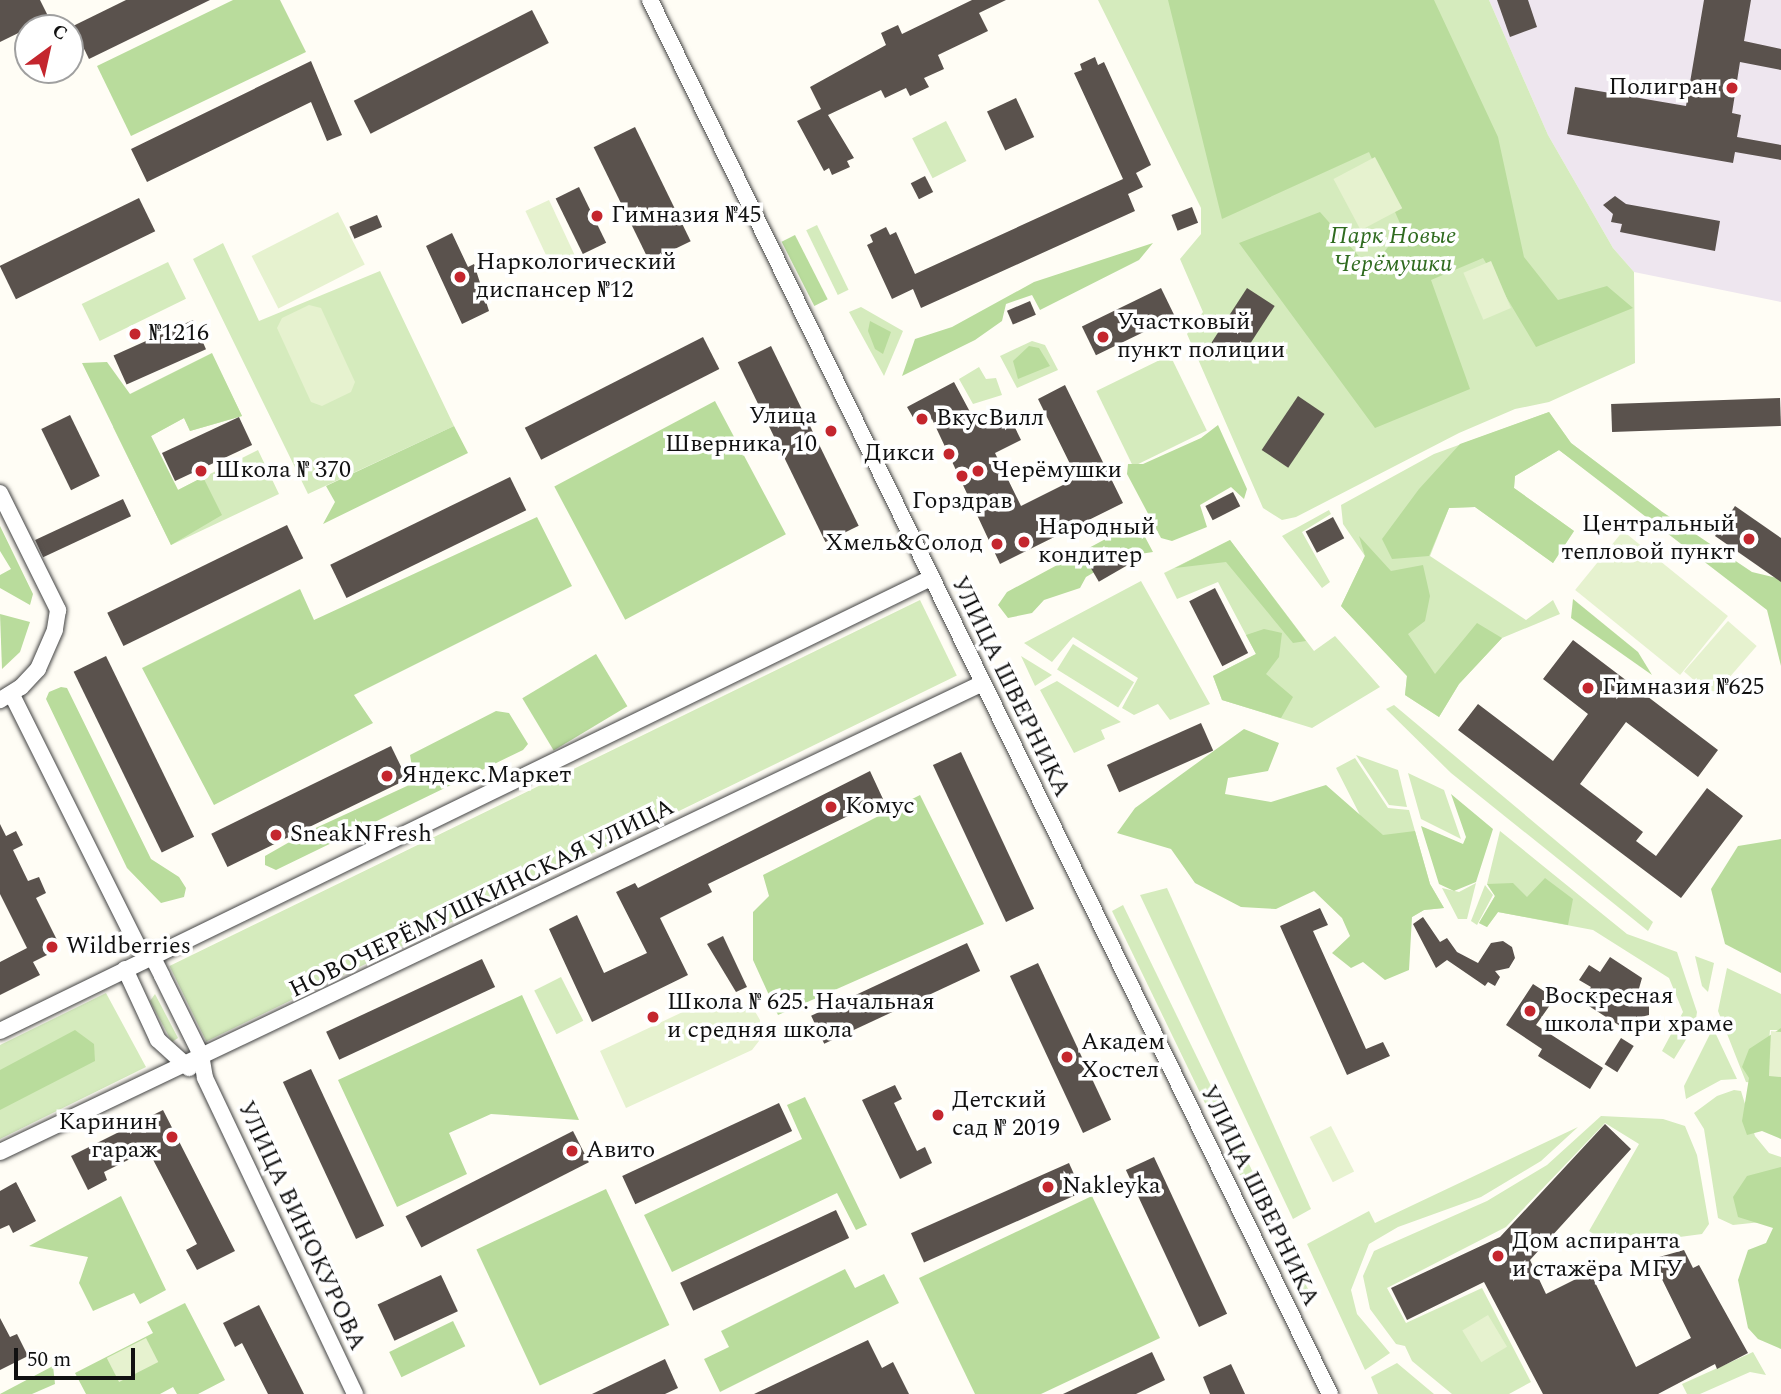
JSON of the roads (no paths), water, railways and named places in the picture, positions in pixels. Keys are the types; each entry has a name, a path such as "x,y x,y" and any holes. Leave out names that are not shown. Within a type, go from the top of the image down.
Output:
{"street":[{"name":"УЛИЦА ШВЕРНИКА","path":"650,0 1330,1394"},
{"name":"УЛИЦА ВИНОКУРОВА","path":"0,492 58,610 55,630 38,669 6,698 137,945 152,956 201,1055 205,1078 355,1394"},
{"path":"0,1031 931,578"},
{"name":"НОВОЧЕРЁМУШКИНСКАЯ УЛИЦА","path":"0,1152 983,683"},
{"path":"125,969 137,945"},
{"path":"125,969 158,1040 182,1064 205,1078"}],"place":[{"name":"Полигран","path":"1732,88"},
{"name":"Гимназия №45","path":"597,216"},
{"name":"Наркологический диспансер №12","path":"460,277"},
{"name":"№1216","path":"135,334"},
{"name":"Участковый пункт полиции","path":"1103,337"},
{"name":"ВкусВилл","path":"922,419"},
{"name":"Улица Шверника, 10","path":"831,431"},
{"name":"Дикси","path":"949,454"},
{"name":"Школа № 370","path":"201,471"},
{"name":"Черёмушки","path":"978,471"},
{"name":"Горздрав","path":"962,476"},
{"name":"Центральный тепловой пункт","path":"1749,539"},
{"name":"Народный кондитер","path":"1024,542"},
{"name":"Хмель&Солод","path":"997,544"},
{"name":"Гимназия №625","path":"1588,688"},
{"name":"Яндекс.Маркет","path":"387,776"},
{"name":"Комус","path":"831,807"},
{"name":"SneakNFresh","path":"276,835"},
{"name":"Wildberries","path":"52,947"},
{"name":"Воскресная школа при храме","path":"1530,1011"},
{"name":"Школа № 625. Начальная и средняя школа","path":"653,1017"},
{"name":"Академ Хостел","path":"1067,1057"},
{"name":"Детский сад № 2019","path":"938,1115"},
{"name":"Каринин гараж","path":"172,1137"},
{"name":"Авито","path":"572,1151"},
{"name":"Nakleyka","path":"1048,1187"},
{"name":"Дом аспиранта и стажёра МГУ","path":"1498,1256"}],"park label":[{"name":"Парк Новые Черёмушки","path":"1393,251"}]}
